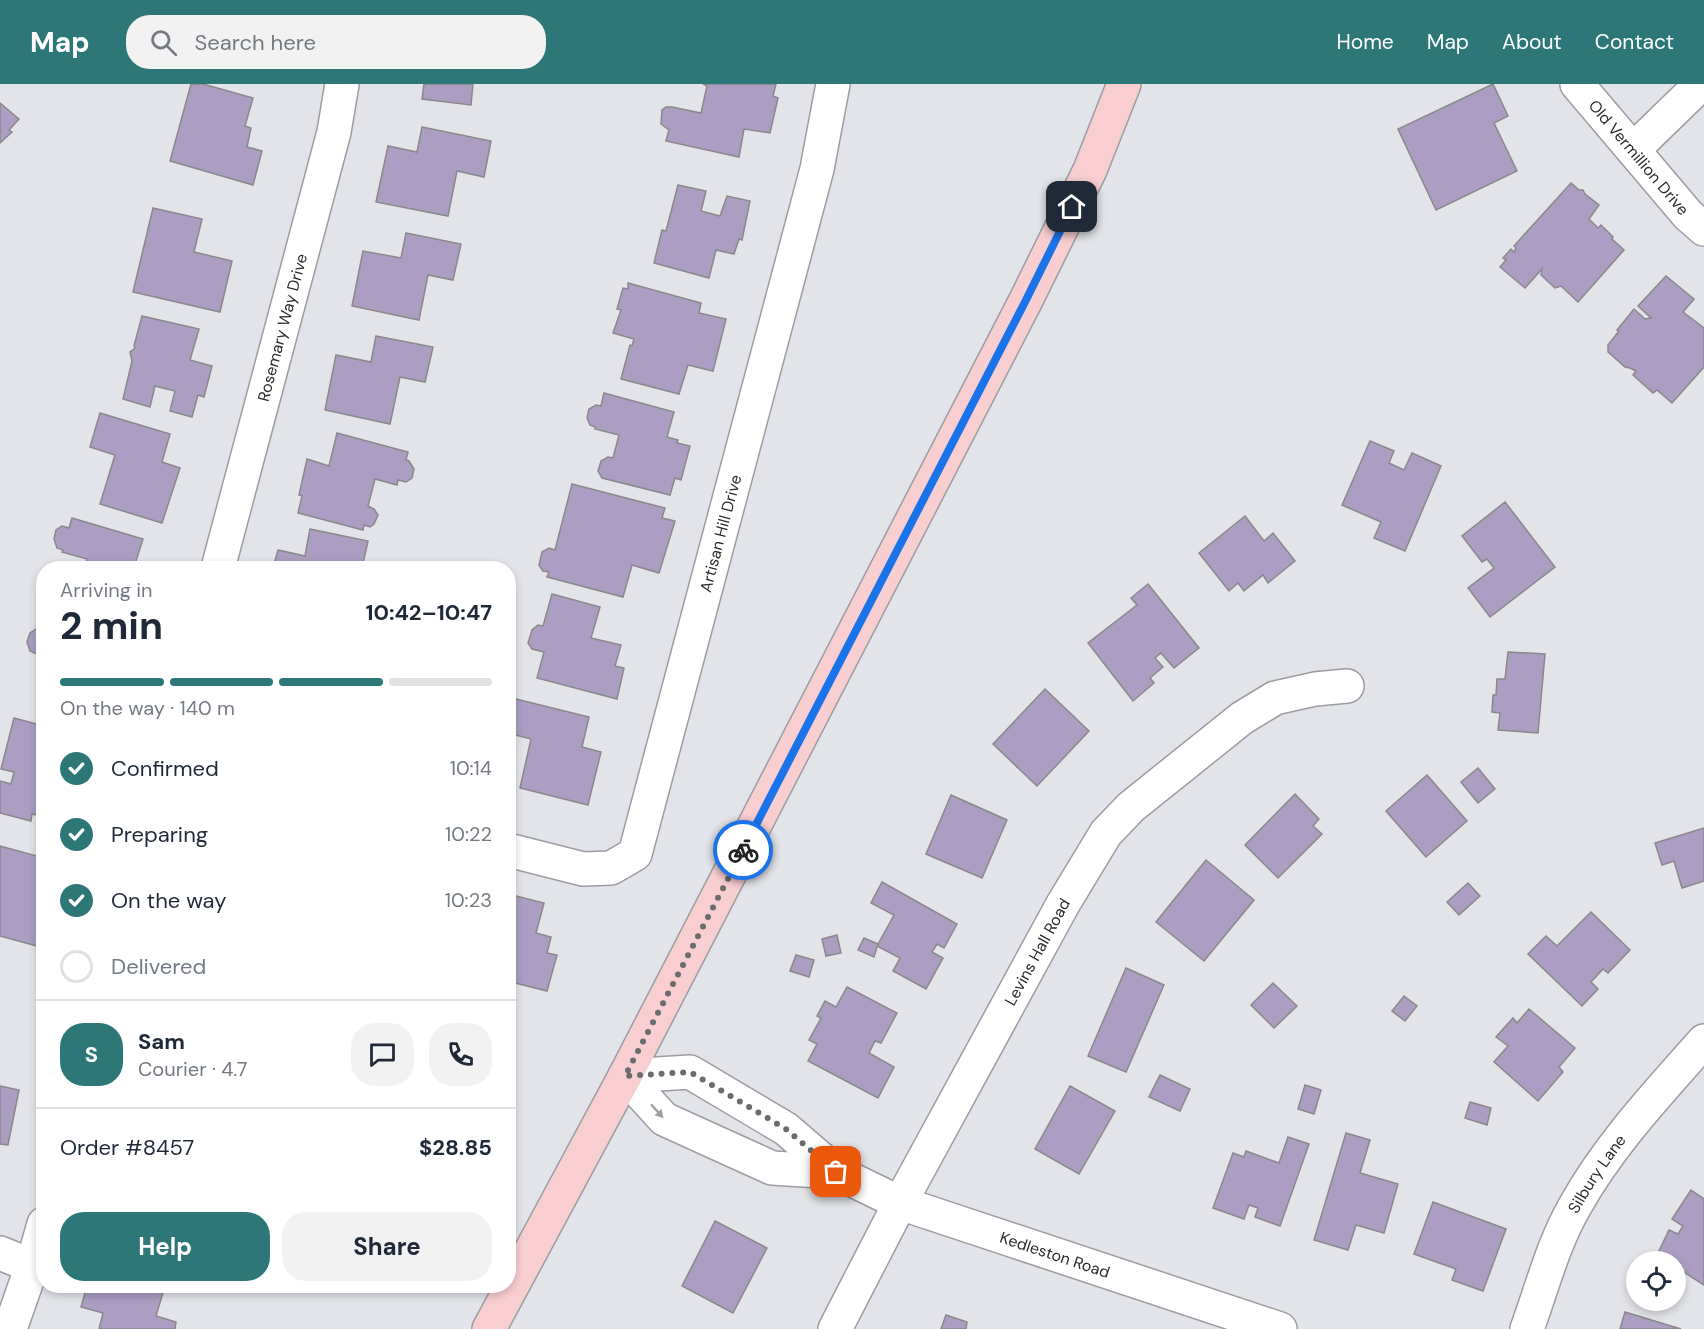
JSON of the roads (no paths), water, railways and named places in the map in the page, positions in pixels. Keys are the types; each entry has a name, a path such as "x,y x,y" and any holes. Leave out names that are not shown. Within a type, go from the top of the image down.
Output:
{"main road":[{"path":"516,1279 625,1076 1026,300 1090,170 1124,84"},
{"path":"489,1329 508,1293"}],"street":[{"name":"Rosemary Way Drive","path":"220,561 334,132 342,84"},
{"name":"Artisan Hill Drive","path":"516,852 583,869 611,868 635,854 817,169 833,84"},
{"name":"Old Vermillion Drive","path":"1577,84 1688,215 1704,229"},
{"path":"1633,150 1701,84"},
{"name":"Levins Hall Road","path":"835,1329 900,1203 1057,914 1106,833 1131,807 1242,718 1275,698 1315,689 1347,686"},
{"name":"Silbury Lane","path":"1527,1329 1552,1256 1579,1198 1636,1118 1704,1041"},
{"name":"Kedleston Road","path":"625,1076 690,1072 786,1129 836,1172 900,1203 1280,1329"},
{"name":"Kedleston Road","path":"625,1076 664,1119 772,1168 836,1172"},
{"path":"10,1329 36,1252"},
{"path":"0,1253 32,1266"}]}
